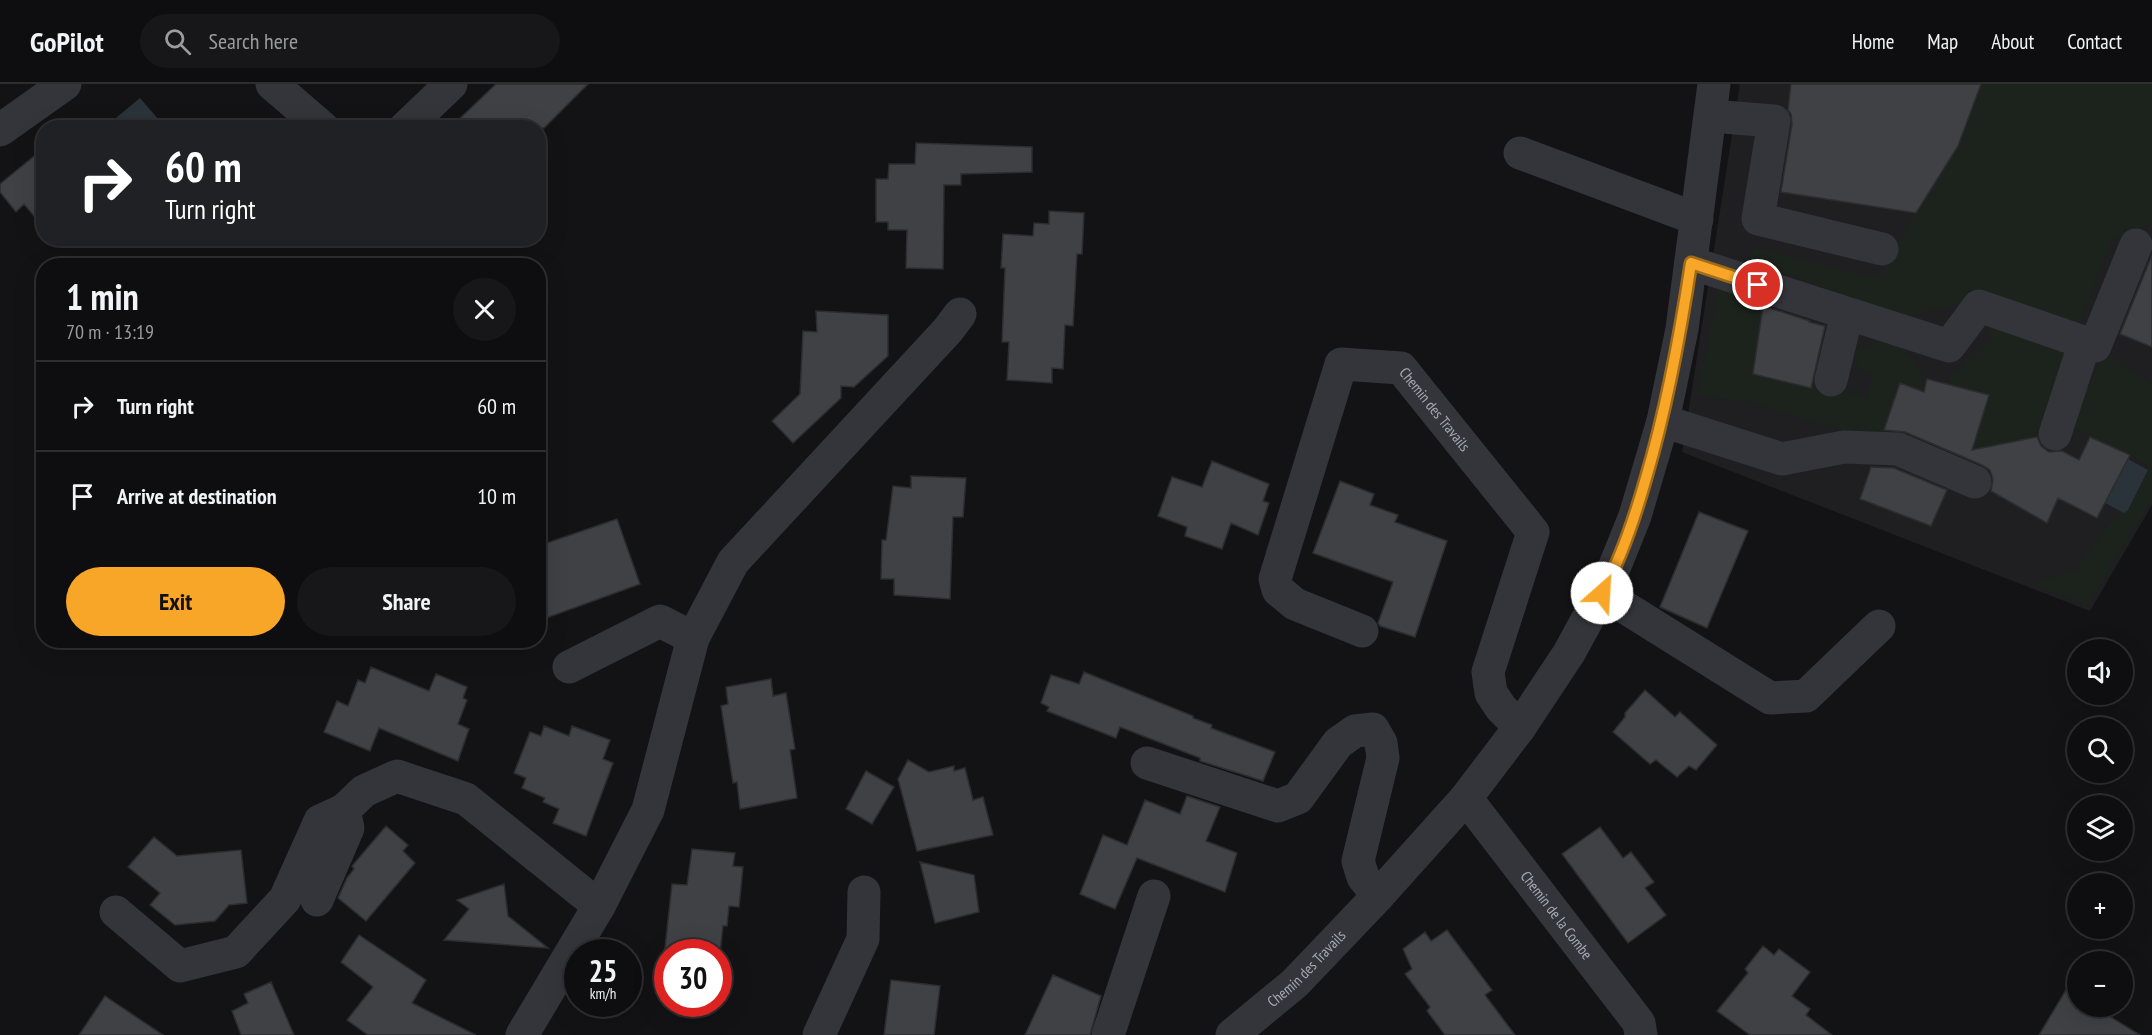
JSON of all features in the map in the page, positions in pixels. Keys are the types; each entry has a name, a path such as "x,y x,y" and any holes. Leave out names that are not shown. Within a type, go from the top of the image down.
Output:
{"street":[{"path":"0,130 65,84"},
{"path":"272,84 313,120"},
{"path":"413,120 451,84"},
{"name":"Chemin des Travails","path":"1232,1035 1295,983 1378,896 1466,798 1521,727 1569,653 1610,578 1635,516 1663,421 1682,329 1714,84"},
{"path":"1711,117 1774,122 1758,219 1882,249"},
{"path":"1520,153 1697,219"},
{"path":"1691,263 1949,346 1979,306 2095,346 2136,245"},
{"path":"522,1035 599,906 648,810 693,638 733,562 948,330 960,314"},
{"path":"1832,380 1847,314"},
{"path":"2055,434 2085,342"},
{"name":"Chemin des Travails","path":"1362,631 1295,604 1278,590 1275,579 1341,364 1401,368 1533,532 1488,672 1491,693 1501,708 1521,727"},
{"path":"1663,421 1782,459 1844,447 1898,449 1975,482"},
{"path":"1602,593 1770,698 1806,696 1879,626"},
{"path":"569,667 660,621 693,638"},
{"path":"1147,763 1278,806 1298,798 1338,742 1355,731 1373,729 1381,743 1383,758 1358,861 1363,877 1378,896"},
{"path":"116,912 180,966 236,952 285,899 320,821 344,810 364,791 396,776 466,799 599,906"},
{"name":"Chemin de la Combe","path":"1466,798 1639,1023 1641,1035"},
{"path":"317,900 348,828 344,810"},
{"path":"819,1035 863,939 864,892"},
{"path":"1108,1035 1154,896"}],"shaded area":[{"path":"1740,84 2152,84 2152,505 2090,611 1682,452"},
{"path":"1981,84 2152,84 2152,223 2112,241 2037,431 2005,458 1990,477 1750,402 1697,395 1720,280 1764,294 1754,374 1811,388 1813,382 1866,397 1873,374 1859,369 1854,352 1884,339 1895,340 1927,379 1917,414 1988,395 1944,383 1992,339 1974,300 1907,317 1750,262 1754,247 1876,279 1958,146"},
{"path":"140,98 159,120 113,120"},
{"path":"2105,353 2152,384 2152,499 2088,606 2032,583 2075,570 2110,522 2128,510 2150,466 2068,426"},
{"path":"2128,459 2148,470 2128,510 2124,513 2105,503"}],"building":[{"path":"496,84 588,84 546,126 546,120 458,120"},
{"path":"1791,84 1981,84 1958,146 1916,213 1781,192 1792,124 1788,110"},
{"path":"916,143 1032,147 1032,172 961,174 961,185 944,185 943,269 906,268 907,230 888,230 888,222 876,222 876,179 888,179 889,164 915,164"},
{"path":"36,155 36,218 24,204 16,212 0,192 0,184"},
{"path":"1049,211 1084,213 1082,254 1077,254 1073,326 1065,325 1063,369 1052,368 1052,383 1007,380 1009,342 1002,342 1005,268 1001,268 1003,234 1033,236 1034,223 1049,224"},
{"path":"2152,255 2152,347 2120,334"},
{"path":"1763,306 1825,326 1811,388 1753,374"},
{"path":"816,311 888,315 888,356 854,387 841,386 841,398 793,443 772,421 800,394 803,331 817,332"},
{"path":"1927,379 1989,395 1972,450 2037,437 2041,446 2049,452 2062,451 2079,460 2090,437 2130,455 2097,518 2058,498 2047,523 1991,491 1993,479 1990,470 1982,465 1905,432 1884,430 1900,383 1924,392"},
{"path":"1212,461 1269,484 1263,501 1269,503 1258,535 1231,523 1222,549 1185,536 1187,527 1158,516 1172,477 1202,487"},
{"path":"1871,467 1894,468 1947,490 1931,526 1860,499"},
{"path":"911,476 966,478 963,517 953,517 950,599 894,595 894,579 881,579 882,540 886,540 893,486 911,488"},
{"path":"1340,481 1374,494 1370,505 1398,515 1395,522 1447,541 1415,637 1380,626 1378,623 1393,582 1313,553"},
{"path":"1699,512 1748,531 1707,628 1660,607"},
{"path":"617,519 640,584 546,618 546,543"},
{"path":"371,667 429,691 436,674 467,687 463,698 467,700 458,724 469,729 458,761 379,728 370,751 324,732 337,701 348,706 358,680 365,683"},
{"path":"1084,672 1193,716 1193,718 1212,725 1211,728 1275,752 1263,781 1200,761 1200,758 1120,727 1116,738 1047,711 1049,707 1041,703 1051,675 1079,684"},
{"path":"771,679 773,696 786,693 795,749 790,750 797,798 740,809 737,782 733,783 721,706 728,704 726,687"},
{"path":"1645,690 1675,717 1680,712 1717,745 1696,770 1689,766 1677,777 1656,760 1650,764 1613,732 1625,717 1625,713"},
{"path":"544,726 569,736 572,726 610,740 603,759 613,763 586,836 553,823 559,809 543,802 545,798 522,788 526,778 514,773 530,732 541,736"},
{"path":"908,760 929,772 954,766 954,771 965,768 973,800 983,797 993,835 917,851 898,779"},
{"path":"866,771 894,787 872,824 846,809"},
{"path":"1187,796 1220,807 1206,841 1237,853 1225,892 1137,858 1115,909 1080,894 1103,835 1127,845 1145,800 1180,814"},
{"path":"386,826 408,845 403,851 415,863 366,921 338,898 354,869 352,866"},
{"path":"1600,827 1623,858 1631,852 1654,882 1645,888 1666,915 1628,943 1562,854"},
{"path":"154,837 177,856 241,850 247,903 229,905 215,921 175,925 150,905 160,893 128,867"},
{"path":"692,849 735,853 733,866 743,867 739,907 729,906 727,926 723,926 722,939 666,939 672,884 687,885"},
{"path":"920,862 974,875 979,912 935,923"},
{"path":"504,884 508,916 548,948 444,940 469,909 457,900"},
{"path":"1447,930 1492,990 1485,995 1515,1035 1445,1035 1427,1011 1430,1007 1405,974 1412,969 1403,949 1425,932 1431,941"},
{"path":"359,935 426,980 412,1003 476,1035 368,1035 347,1020 373,987 341,962"},
{"path":"1763,946 1774,955 1779,949 1810,972 1792,996 1810,1009 1806,1015 1832,1035 1750,1035 1717,1011 1748,973 1745,969"},
{"path":"1053,975 1101,996 1090,1035 1025,1035"},
{"path":"891,980 940,986 934,1035 884,1035"},
{"path":"271,982 294,1035 241,1035 232,1011 248,1003 244,994"},
{"path":"2066,990 2067,1017 2111,1017 2140,1035 2039,1035"},
{"path":"105,996 163,1035 79,1035"}],"route":[{"path":"1602,593 1635,516 1663,421 1682,329 1691,263 1758,285"}]}
